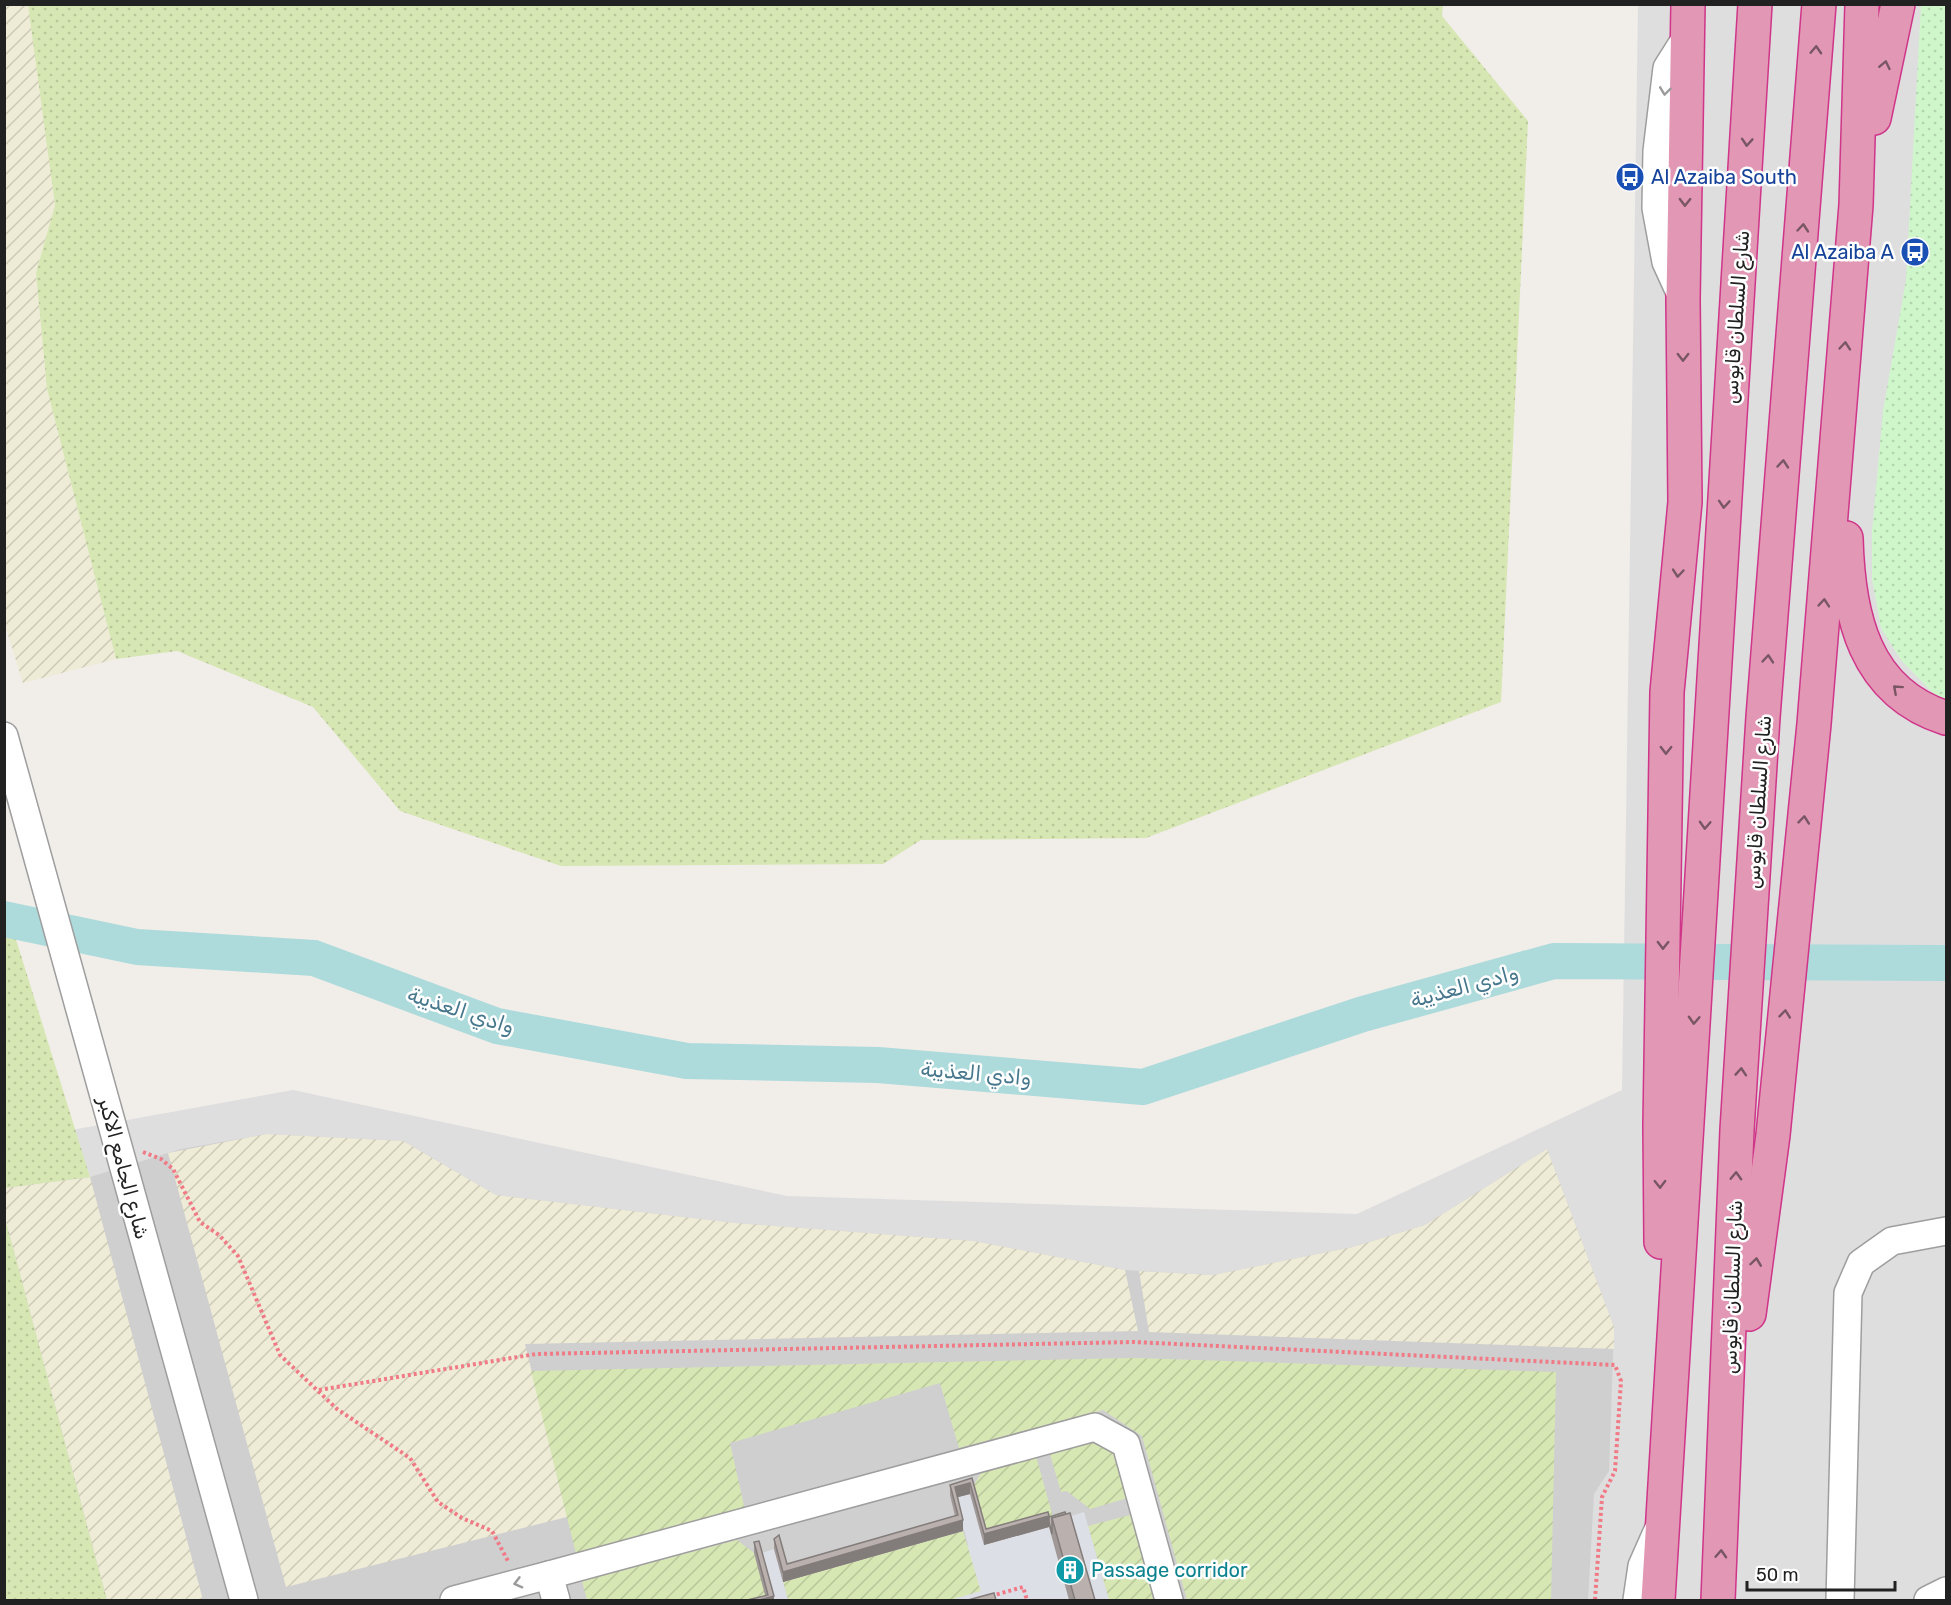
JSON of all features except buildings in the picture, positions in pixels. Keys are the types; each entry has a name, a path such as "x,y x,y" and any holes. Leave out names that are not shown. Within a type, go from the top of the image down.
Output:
{"highway":[{"path":"1658,1600 1674,1126 1667,692 1685,502 1683,299 1688,4"},
{"path":"1686,140 1698,88 1708,4"},
{"name":"شارع السلطان قابوس","path":"1674,1126 1711,704 1755,4"},
{"name":"شارع السلطان قابوس","path":"1718,1600 1724,1508 1737,1131 1763,717 1814,95 1819,4"},
{"path":"1724,1508 1773,1135 1814,724 1856,205 1862,4"},
{"path":"1856,205 1898,4"},
{"path":"1842,381 1847,572 1854,616 1866,648 1882,676 1912,703 1947,718"}],"street":[{"path":"1683,299 1666,262 1656,208 1656,174 1668,68 1686,38"},
{"name":"شارع الجامع الاكبر","path":"4,736 244,1600"},
{"path":"1840,1600 1848,1293 1861,1263 1892,1241 1944,1233"},
{"path":"454,1600 514,1584 552,1588 1095,1427 1126,1444 1169,1600"},
{"path":"1637,1600 1642,1566 1662,1508"},
{"path":"1928,1600 1947,1591"}],"path":[{"path":"117,1142 160,1158 173,1169 200,1222 219,1234 238,1256 280,1355 337,1409 410,1458 438,1502 462,1518 492,1531 507,1555 514,1584"},
{"path":"319,1390 536,1354 1122,1342 1615,1365 1621,1381 1616,1471 1602,1497 1595,1600"},
{"path":"986,1598 1023,1587 1027,1600"}],"shaded area":[{"path":"4,5 28,5 33,31 55,205 36,273 47,389 116,659 23,683 4,622"},
{"path":"1638,5 1946,5 1946,1600 5,1600 5,1142 293,1090 787,1196 1357,1214 1622,1090"},
{"path":"267,1134 403,1141 496,1195 735,1223 974,1241 1125,1270 1213,1275 1353,1247 1425,1225 1547,1149 1614,1327 1609,1471 1594,1494 1588,1600 1109,1600 1084,1513 953,1549 794,1600 792,1594 768,1600 107,1600 5,1218 4,1188 90,1177 181,1149"},
{"path":"267,1134 403,1141 496,1195 735,1223 974,1241 1125,1270 1138,1331 525,1344 567,1517 286,1587 168,1153"},
{"path":"1547,1149 1614,1327 1614,1349 1149,1332 1139,1271 1213,1275 1353,1247 1425,1225"},
{"path":"90,1177 203,1600 107,1600 5,1218 4,1188"},
{"path":"970,1494 984,1545 1049,1527 1069,1600 950,1600 981,1591 955,1498"},
{"path":"1084,1512 1109,1600 1089,1600 1065,1518"},
{"path":"774,1549 788,1600 772,1600 759,1554"}],"green space":[{"path":"28,5 1443,5 1442,16 1528,121 1501,702 1146,838 921,840 883,864 561,866 400,811 313,707 177,651 116,659 47,389 36,273 55,205"},
{"path":"1921,5 1946,5 1946,699 1934,694 1901,660 1881,628 1872,579 1872,532 1883,411 1906,280"},
{"path":"5,904 90,1177 5,1188"},
{"path":"5,1218 98,1567 107,1600 5,1600"},
{"path":"1135,1358 1556,1372 1551,1600 1187,1600 1142,1436 1103,1410 959,1448 940,1383 730,1443 745,1510 576,1554 531,1371"},
{"path":"1098,1438 1118,1451 1131,1497 1090,1509 1067,1491 1061,1492 1049,1451"},
{"path":"1036,1456 1054,1521 986,1540 972,1489 982,1471"},
{"path":"1134,1514 1159,1600 1109,1600 1088,1526"},
{"path":"963,1531 981,1592 950,1600 788,1600 783,1582"},
{"path":"737,1540 754,1553 767,1600 587,1600 582,1581"}],"waterway":[{"name":"وادي العذيبة","path":"4,919 137,947 314,958 497,1026 687,1061 878,1065 1143,1087 1363,1014 1554,961 1946,963"}],"place":[{"name":"Al Azaiba South","path":"1630,177"},
{"name":"Al Azaiba A","path":"1915,252"},
{"name":"Passage corridor","path":"1070,1570"}]}
